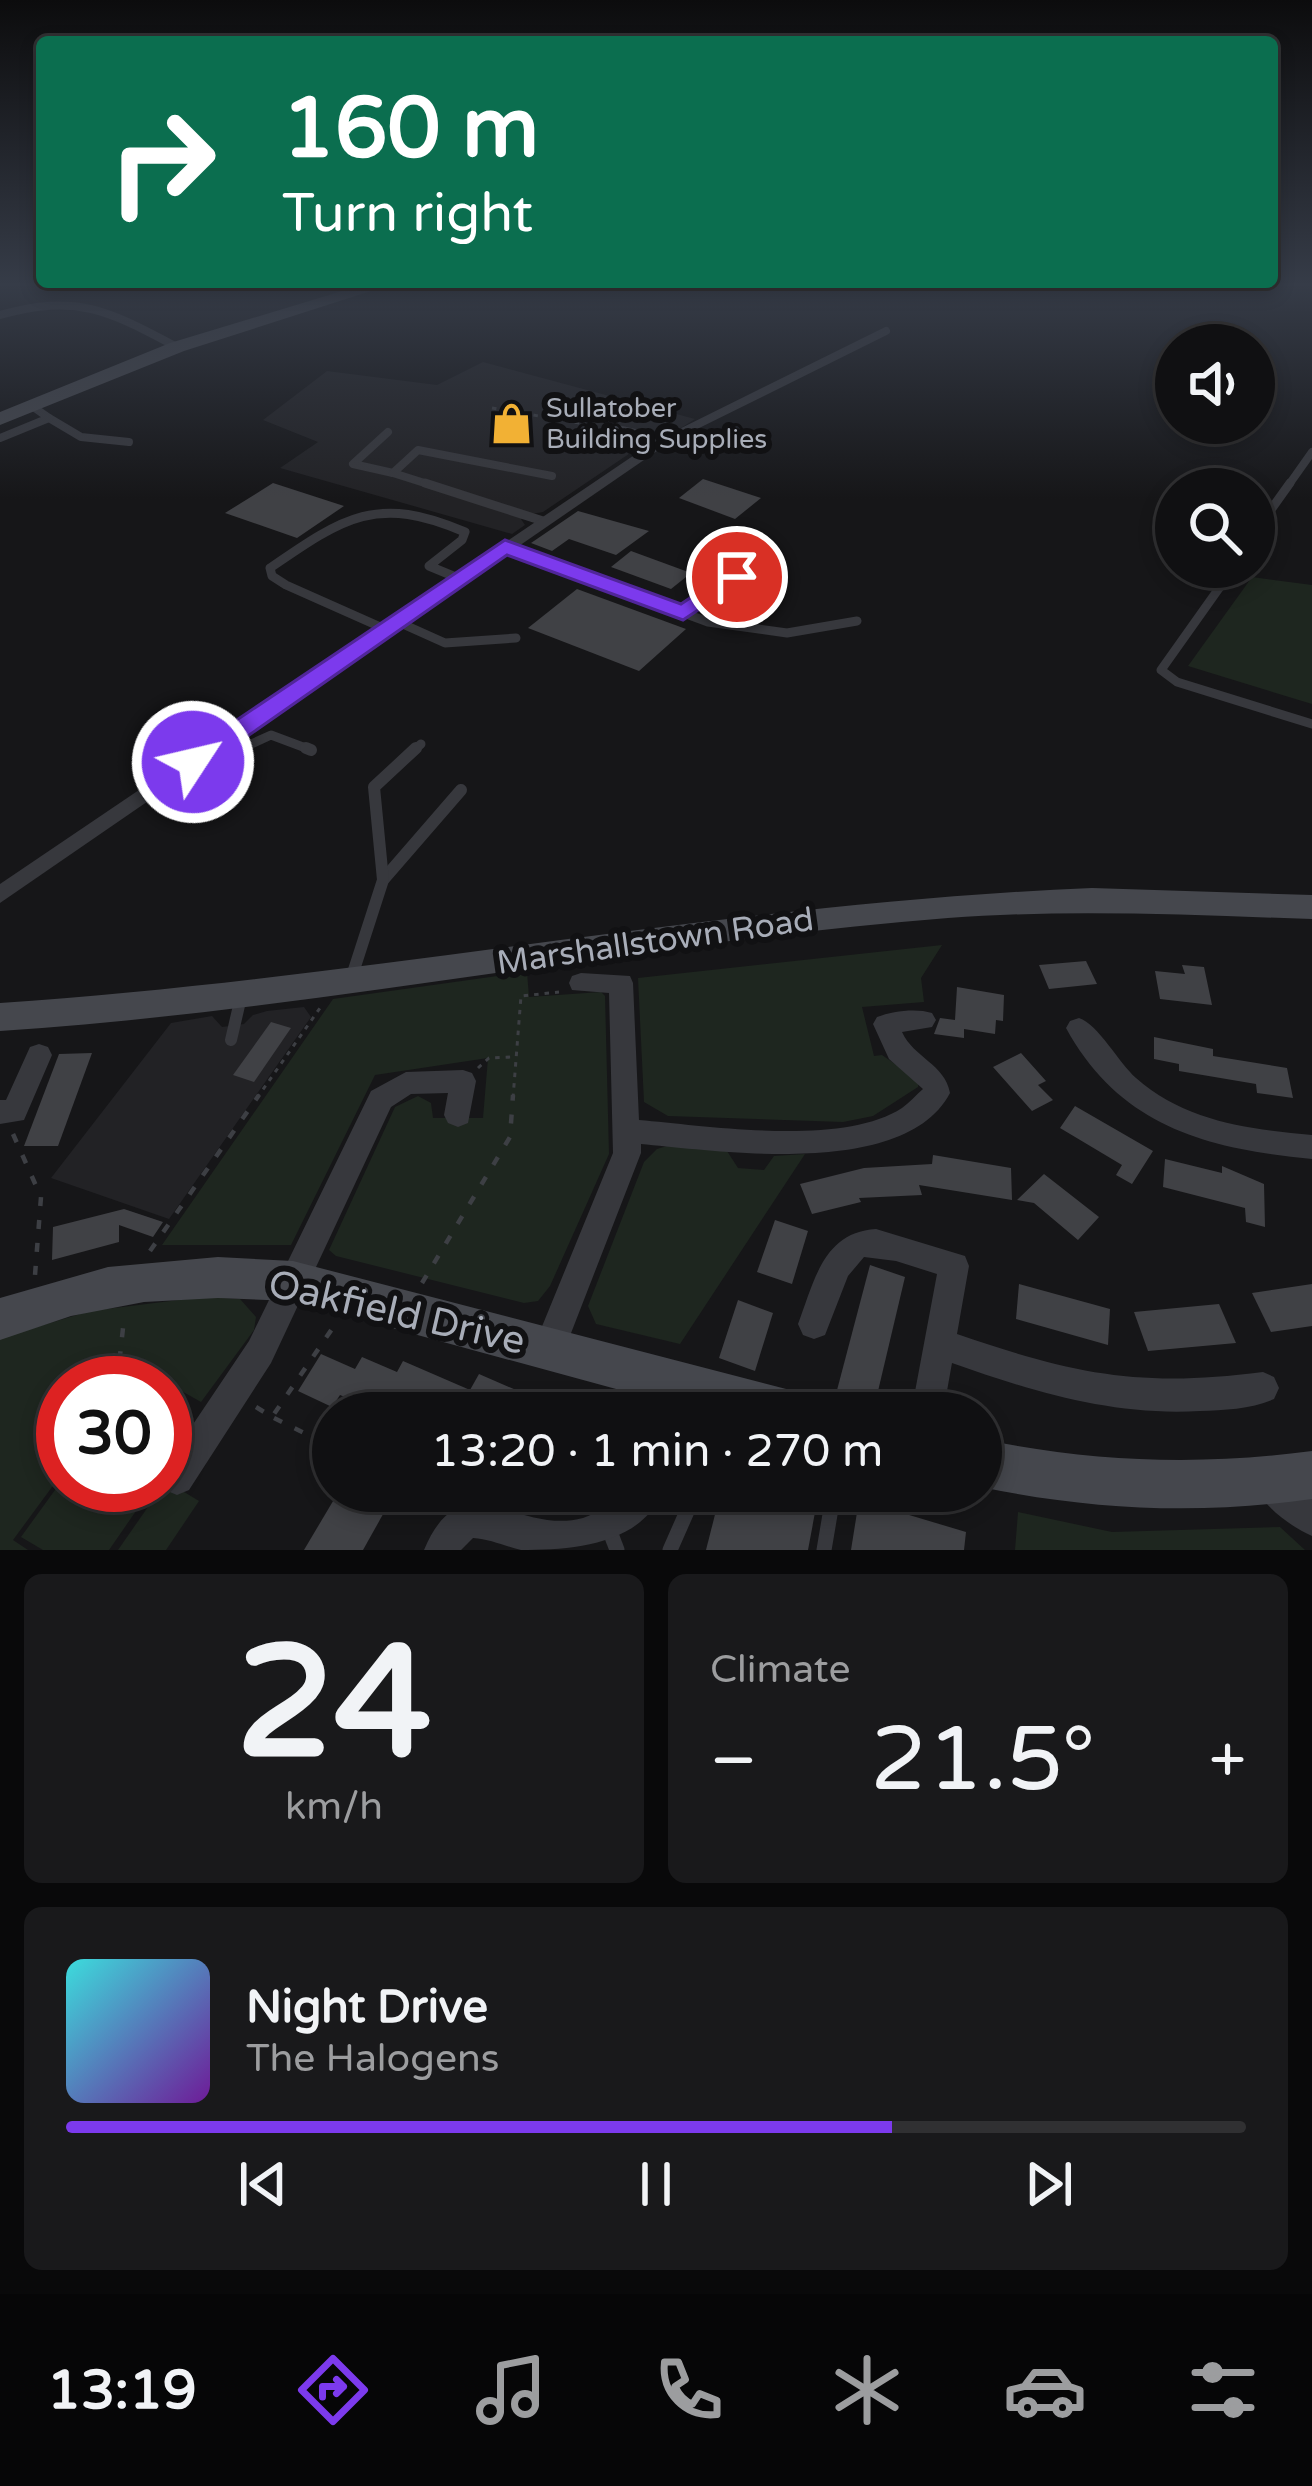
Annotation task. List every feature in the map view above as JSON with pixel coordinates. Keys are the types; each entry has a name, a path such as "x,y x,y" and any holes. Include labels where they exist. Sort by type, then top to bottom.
{"street":[{"path":"0,419 40,412 162,354"},
{"path":"0,895 666,440"},
{"name":"Marshallstown Road","path":"0,1018 241,997 773,923 951,906 1092,900 1312,907"},
{"path":"550,1346 620,1175 629,1131 621,983 581,983"},
{"path":"629,1131 814,1141 879,1132 912,1115 937,1093 934,1082 898,1052 886,1024 923,1020"},
{"path":"1078,1028 1119,1082 1179,1123 1222,1137 1312,1147"},
{"path":"2,1112 14,1112 39,1055"},
{"path":"192,1456 260,1352 381,1100 406,1083 463,1081 458,1115"},
{"path":"814,1324 833,1267 845,1250 868,1243 954,1266 930,1392"},
{"name":"Oakfield Drive","path":"17,1313 127,1284 215,1275 293,1281 550,1346 664,1392"},
{"path":"938,1343 1084,1392 1132,1399 1199,1398 1263,1388"},
{"path":"1002,1468 1051,1479 1150,1490 1289,1478 1312,1520"},
{"path":"442,1550 452,1531 469,1520 559,1540 612,1538 631,1512"}],"lane":[{"path":"605,443 617,429 666,440 839,354"},
{"path":"0,438 40,412 81,437 129,442"},
{"path":"388,432 353,464 543,521"},
{"path":"393,473 418,450 552,476"},
{"path":"1275,504 1312,452"},
{"path":"458,578 429,566 462,540 465,532 376,507 354,514 270,568 272,576 286,584 445,643 516,638"},
{"path":"505,547 708,622 787,632 857,621"},
{"path":"683,613 737,577"},
{"path":"1219,588 1161,670 1177,682 1312,724"},
{"path":"193,762 245,749 271,735 311,750"},
{"path":"383,880 374,787 421,744"},
{"path":"344,982 383,880 461,790"},
{"path":"231,1040 241,997"},
{"path":"670,1550 687,1512"},
{"path":"824,1550 830,1512"}],"path":[{"path":"492,408 617,429"},
{"path":"120,1356 127,1284 344,982"},
{"path":"407,1309 510,1137 521,996 578,989 581,983"},
{"path":"463,1081 489,1058 515,1057"},
{"path":"2,1112 41,1197 17,1313"},
{"path":"272,1417 355,1294"},
{"path":"233,1394 312,1437"}],"shaded area":[{"path":"483,362 695,419 673,433 645,430 639,436 648,441 543,512 526,515 521,519 525,525 512,534 280,468 318,442 263,420 327,371 437,385"},
{"path":"1275,580 1312,585 1312,704 1188,666 1244,588 1275,588"},
{"path":"942,945 921,978 924,1002 862,1007 874,1056 882,1055 918,1080 918,1087 873,1116 843,1122 668,1116 644,1102 638,978"},
{"path":"527,972 529,997 601,992 605,996 609,1154 550,1286 538,1301 524,1303 336,1256 329,1250 395,1107 418,1096 431,1103 433,1118 483,1118 488,1058 375,1075 291,1245 162,1245 333,999"},
{"path":"304,1007 311,1017 169,1219 51,1178 171,1023 212,1016 222,1027 244,1024 267,1011"},
{"path":"670,1145 727,1151 738,1168 764,1170 774,1156 805,1154 680,1344 596,1324 588,1306 644,1162 657,1149"},
{"path":"203,1297 240,1299 256,1317 254,1330 201,1402 192,1397 192,1356 36,1356 36,1509 13,1540 28,1550 0,1550 0,1338 90,1311"},
{"path":"39,1512 135,1512 109,1550 43,1550 21,1537"},
{"path":"144,1512 192,1512 166,1550 118,1550"},
{"path":"1018,1512 1112,1532 1280,1527 1305,1550 1015,1550"}],"building":[{"path":"703,479 761,498 735,519 679,498"},
{"path":"273,483 344,506 297,538 225,513"},
{"path":"578,511 649,531 616,555 569,539 552,551 531,543"},
{"path":"631,551 691,573 671,589 611,567"},
{"path":"577,589 686,629 639,671 528,628"},
{"path":"1086,961 1097,984 1049,989 1039,965"},
{"path":"1182,965 1204,967 1212,1005 1160,999 1155,971 1185,974"},
{"path":"957,987 1004,995 1003,1021 996,1020 995,1034 964,1029 964,1038 934,1034 940,1018 955,1020"},
{"path":"271,1022 291,1028 254,1082 233,1075"},
{"path":"1154,1037 1213,1049 1213,1056 1287,1068 1293,1098 1257,1093 1256,1084 1179,1071 1179,1064 1154,1059"},
{"path":"92,1053 58,1146 24,1146 59,1054"},
{"path":"1021,1053 1046,1081 1038,1085 1053,1100 1032,1111 993,1067"},
{"path":"1075,1106 1153,1151 1132,1184 1116,1175 1122,1165 1060,1128"},
{"path":"933,1155 1011,1168 1012,1200 919,1185 922,1195 859,1198 861,1202 812,1214 800,1184 864,1168 932,1164"},
{"path":"1165,1159 1222,1173 1222,1166 1264,1184 1265,1227 1246,1222 1245,1208 1163,1187"},
{"path":"1044,1174 1099,1217 1078,1240 1034,1203 1017,1200"},
{"path":"124,1209 163,1222 153,1237 119,1225 119,1242 52,1260 53,1227"},
{"path":"775,1220 808,1231 792,1284 757,1272"},
{"path":"870,1265 905,1277 878,1392 837,1392"},
{"path":"1019,1284 1110,1309 1108,1345 1016,1319"},
{"path":"1312,1284 1312,1326 1271,1332 1252,1293"},
{"path":"738,1300 773,1313 755,1371 719,1358"},
{"path":"1219,1304 1236,1343 1148,1351 1134,1312"},
{"path":"321,1354 355,1369 362,1357 397,1372 403,1361 470,1390 479,1374 521,1392 312,1392 312,1398 298,1391"},
{"path":"327,1512 384,1512 363,1550 304,1550"},
{"path":"716,1512 815,1512 808,1550 706,1550"},
{"path":"857,1512 899,1512 966,1532 964,1550 851,1550"}],"place":[{"name":"Sullatober Building Supplies","path":"512,424"}],"route":[{"path":"193,762 505,547 683,613 737,577"}]}
